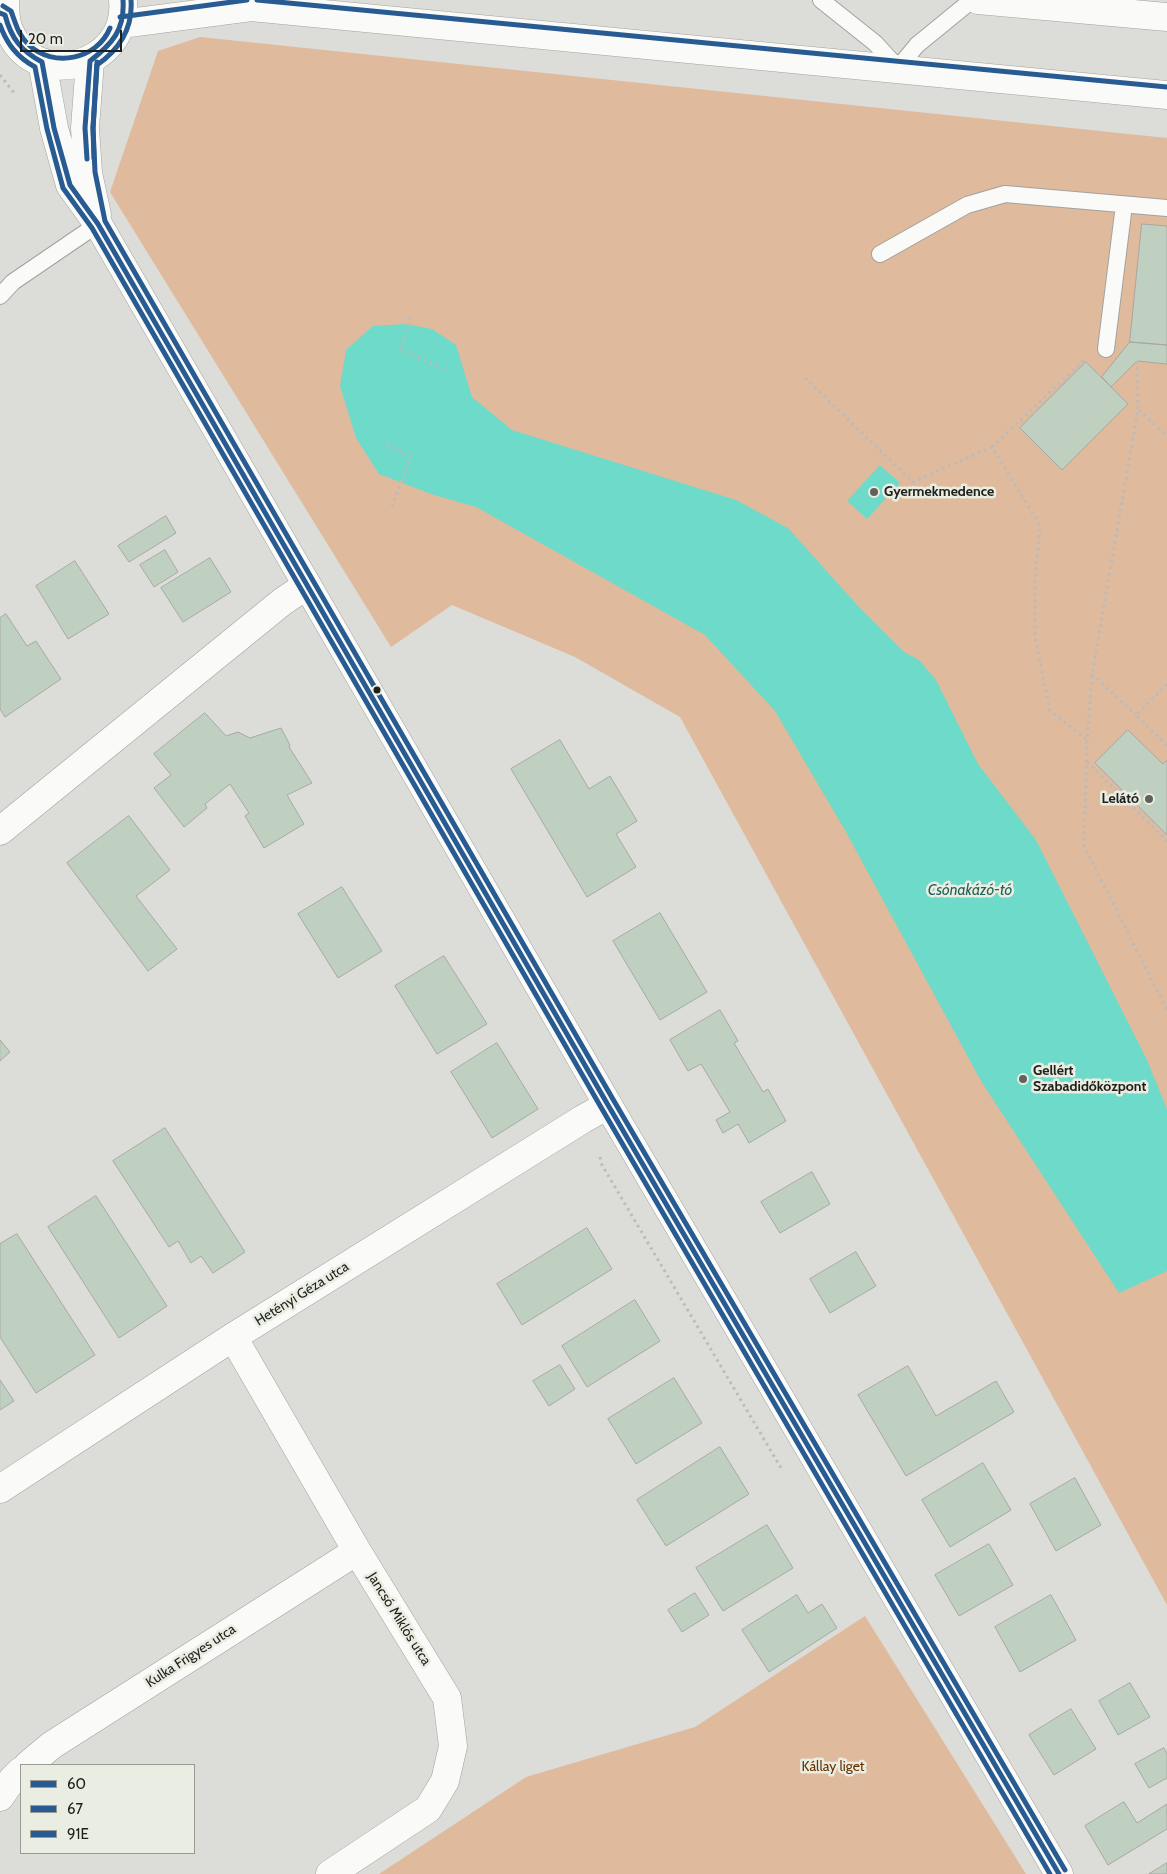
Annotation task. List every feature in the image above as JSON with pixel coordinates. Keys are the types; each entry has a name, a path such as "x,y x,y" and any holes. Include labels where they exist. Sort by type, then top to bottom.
{"street":[{"path":"978,0 1167,17"},
{"path":"3,10 9,30 17,44 28,55 42,62 58,66 74,66 90,61 109,46 122,12 242,3 1167,95"},
{"path":"90,61 85,128 88,174 98,224"},
{"path":"42,62 54,128 70,185 98,224 608,1105 1059,1874"},
{"path":"0,831 282,602 307,585"},
{"name":"Hetényi Géza utca","path":"0,1489 232,1338 574,1124 608,1105"},
{"name":"Jancsó Miklós utca","path":"232,1338 356,1551 447,1698 453,1746 445,1781 428,1809 330,1874"},
{"name":"Kulka Frigyes utca","path":"29,1764 52,1745 356,1551"},
{"path":"0,1797 20,1772"}],"lane":[{"path":"821,0 875,43 898,68 917,45 972,0"},
{"path":"880,254 967,205 1005,194 1167,208"},
{"path":"1106,350 1124,204"},
{"path":"0,296 13,282 98,224"}],"path":[{"path":"410,317 401,348 443,369"},
{"path":"805,378 914,482 992,447 1083,360 1106,350"},
{"path":"1137,361 1138,410 1092,674 1087,740 1084,846 1167,1010"},
{"path":"1138,410 1167,436"},
{"path":"387,444 411,456 392,506"},
{"path":"992,447 1040,525 1035,579 1035,636 1050,712 1087,740"},
{"path":"1092,674 1167,746"},
{"path":"1136,715 1167,684"},
{"path":"1086,762 1167,841"}],"green space":[{"name":"Gellért Szabadidőközpont","path":"200,37 1167,138 1167,1605 680,717 575,657 452,605 391,647 110,192 158,51"},
{"name":"Kállay liget","path":"865,1616 1026,1874 379,1874 526,1777 695,1727"}],"water":[{"name":"Csónakázó-tó","path":"406,324 432,329 456,345 472,397 512,430 736,500 788,528 858,606 904,652 919,660 936,680 978,764 1036,840 1147,1060 1167,1109 1167,1271 1119,1293 981,1081 846,832 775,711 705,635 476,507 434,495 379,474 356,438 340,386 346,350 373,326"},
{"name":"Gyermekmedence","path":"880,465 900,483 867,519 847,501"}],"building":[{"path":"1142,224 1167,226 1167,345 1130,342"},
{"path":"1130,342 1167,345 1167,364 1137,361 1111,387 1102,377"},
{"path":"1086,362 1128,404 1062,470 1020,428"},
{"path":"166,516 176,533 129,562 118,546"},
{"path":"165,550 178,572 154,587 140,565"},
{"path":"210,558 231,592 183,622 161,588"},
{"path":"75,561 109,614 68,639 36,586"},
{"path":"6,614 27,646 36,641 61,679 5,717 0,709 0,618"},
{"path":"205,713 226,736 238,732 250,738 281,728 290,745 289,747 312,783 287,795 304,824 264,848 245,816 249,813 230,784 205,804 207,808 184,827 154,788 171,775 154,754"},
{"name":"Lelátó","path":"1128,730 1163,764 1167,760 1167,835 1095,763"},
{"path":"560,740 589,789 610,776 637,821 616,834 636,867 587,897 511,769"},
{"path":"129,816 170,870 136,896 177,949 148,971 67,863"},
{"path":"342,887 382,951 338,978 298,914"},
{"path":"660,913 707,992 660,1020 613,941"},
{"path":"444,956 487,1024 437,1054 395,986"},
{"path":"720,1010 738,1041 734,1043 763,1092 768,1089 786,1121 749,1143 738,1124 723,1133 716,1120 730,1112 701,1064 688,1071 670,1040"},
{"path":"0,1040 10,1052 0,1061"},
{"path":"497,1043 538,1109 492,1138 451,1072"},
{"path":"165,1128 245,1252 213,1273 201,1256 191,1263 178,1241 169,1247 113,1161"},
{"path":"812,1172 830,1204 780,1233 761,1202"},
{"path":"96,1196 167,1306 119,1338 48,1227"},
{"path":"587,1228 612,1269 522,1325 497,1284"},
{"path":"17,1234 95,1355 36,1393 0,1337 0,1244"},
{"path":"856,1252 876,1286 830,1313 810,1279"},
{"path":"635,1300 660,1341 587,1387 562,1346"},
{"path":"560,1365 575,1389 549,1406 533,1381"},
{"path":"908,1366 936,1416 996,1381 1014,1412 906,1476 858,1395"},
{"path":"674,1378 702,1423 636,1464 608,1419"},
{"path":"0,1380 14,1401 0,1410"},
{"path":"720,1447 749,1494 666,1546 637,1500"},
{"path":"983,1463 1011,1510 950,1547 922,1500"},
{"path":"1075,1478 1101,1525 1056,1551 1030,1504"},
{"path":"767,1525 793,1568 723,1611 696,1568"},
{"path":"989,1544 1013,1585 959,1616 935,1575"},
{"path":"695,1593 709,1615 682,1632 668,1610"},
{"path":"797,1595 808,1613 822,1604 837,1628 769,1672 742,1630"},
{"path":"1051,1595 1076,1640 1020,1672 995,1627"},
{"path":"1130,1683 1150,1717 1118,1735 1099,1701"},
{"path":"1071,1709 1096,1749 1054,1775 1029,1735"},
{"path":"1164,1748 1167,1754 1167,1778 1149,1788 1135,1764"},
{"path":"1124,1802 1137,1823 1167,1804 1167,1829 1108,1865 1085,1826"},
{"path":"1167,1863 1167,1874 1149,1874"}],"transit line":[{"name":"60","path":"87,159 85,128 90,61 105,49 119,28 122,20 123,0"},
{"name":"67","path":"94,159 93,128 97,65 112,52 123,37 130,20 131,0"},
{"name":"91E","path":"120,17 247,0"},
{"name":"91E","path":"257,0 1167,87"},
{"name":"91E","path":"3,6 11,11 25,41 39,52 50,57 74,57 85,54 104,39 110,28"},
{"name":"60","path":"0,13 5,15 10,30 18,43 28,53 42,62 54,128 70,185 98,224 608,1105 1059,1874"},
{"name":"67","path":"0,25 13,49 35,67 47,129 63,188 92,228 602,1109 1050,1874"},
{"name":"91E","path":"97,62 93,128 95,172 105,221 614,1101 1065,1870"}],"place":[{"name":"Gyermekmedence","path":"874,492"},
{"name":"Lelátó","path":"1149,799"},
{"name":"Gellért Szabadidőközpont","path":"1023,1079"}]}
